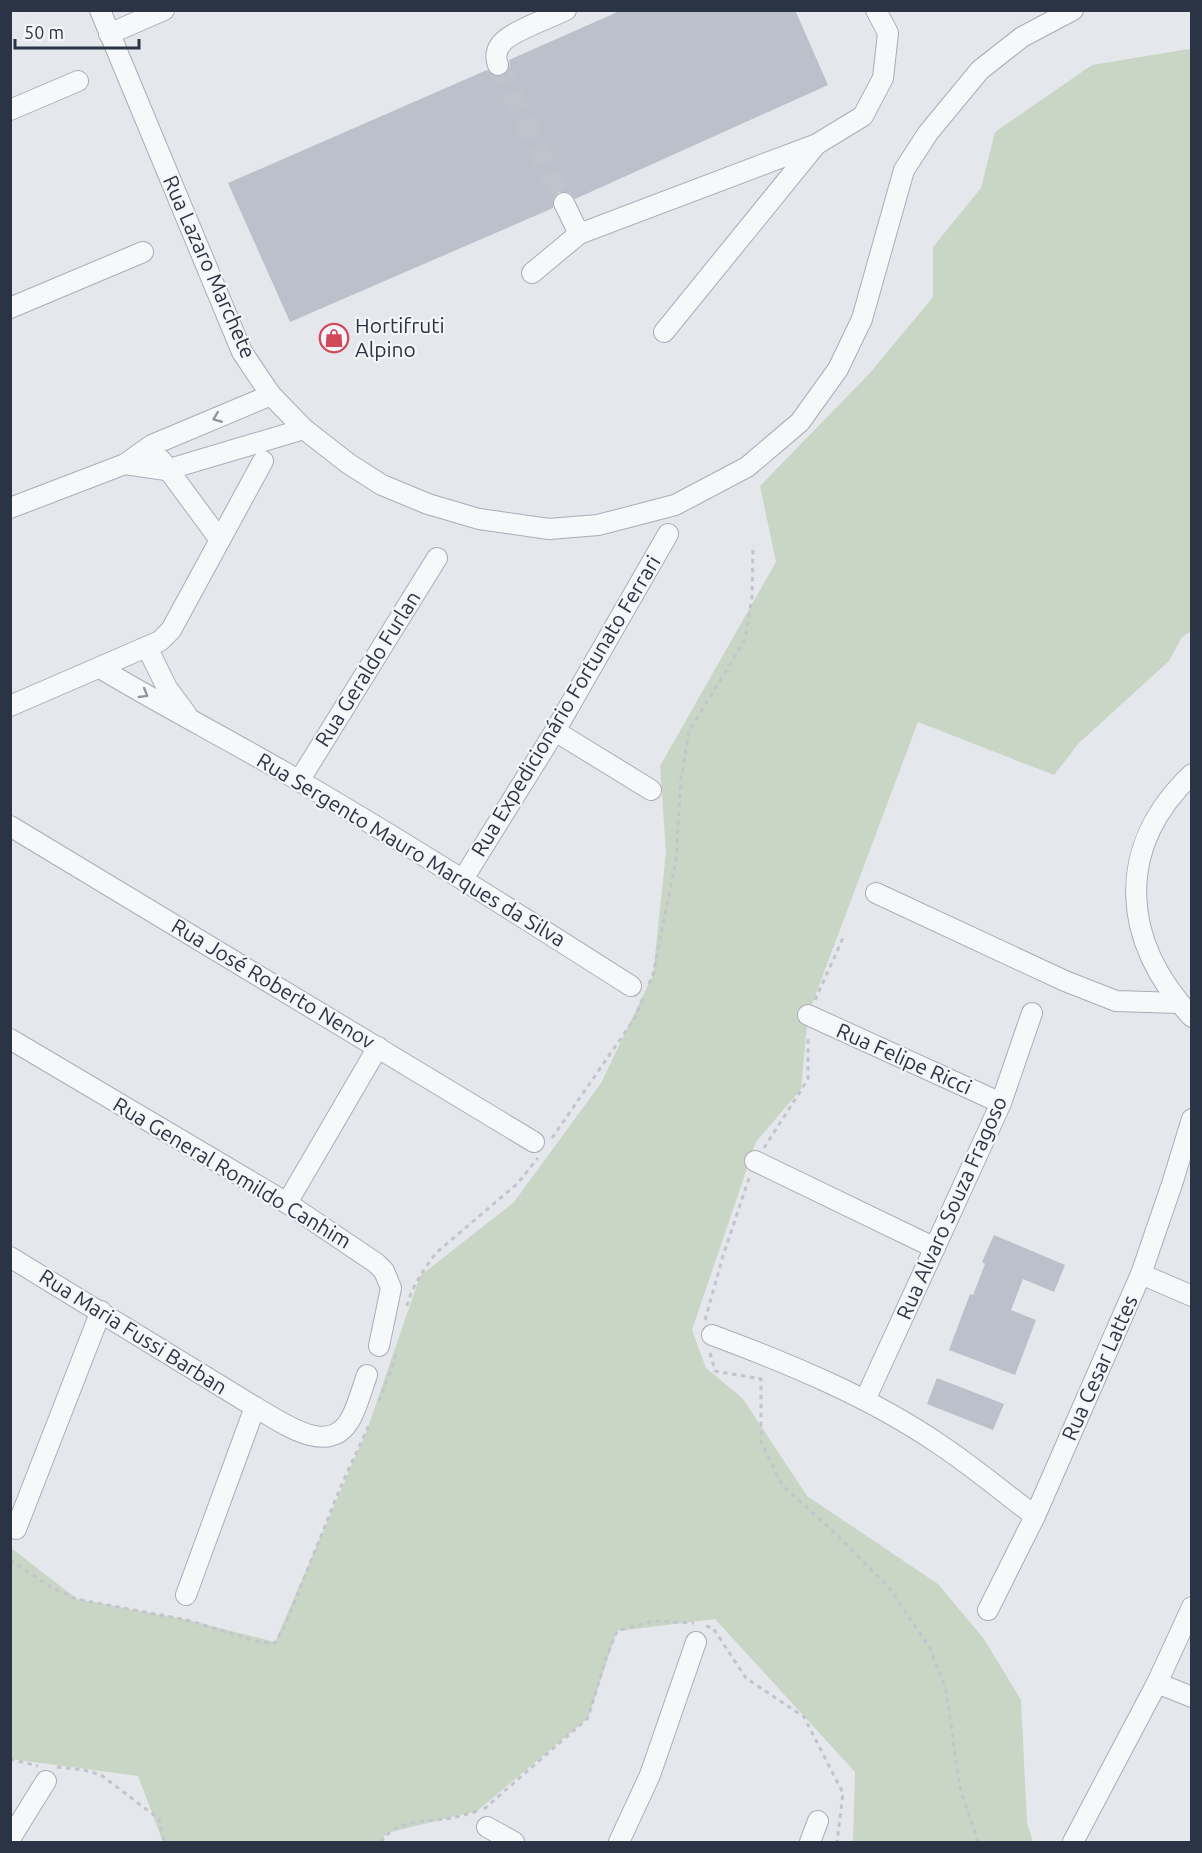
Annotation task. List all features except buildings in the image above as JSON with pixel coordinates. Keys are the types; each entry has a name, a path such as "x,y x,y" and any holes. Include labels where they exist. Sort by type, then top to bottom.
{"street":[{"name":"Rua Lazaro Marchete","path":"100,10 242,352 272,395 304,429 349,464 382,484 428,504 479,519 549,529 598,525 675,505 747,467 800,422 838,369 862,320 904,171 928,133 980,70 1022,37 1073,10"},
{"path":"109,34 164,10"},
{"path":"498,65 497,51 506,39 566,10"},
{"path":"532,273 579,234 817,144 863,116 883,78 888,33 876,10"},
{"path":"10,111 78,81"},
{"path":"664,332 817,144"},
{"path":"564,203 579,234"},
{"path":"10,308 143,252"},
{"path":"10,508 125,464 152,445 272,395"},
{"path":"125,464 166,470 304,429"},
{"path":"152,445 166,470 220,540"},
{"path":"10,706 160,641 171,630 263,461"},
{"name":"Rua Expedicionário Fortunato Ferrari","path":"463,879 555,731 668,534"},
{"name":"Rua Geraldo Furlan","path":"299,781 437,558"},
{"name":"Rua Sergento Mauro Marques da Silva","path":"147,647 167,688 189,717"},
{"name":"Rua Sergento Mauro Marques da Silva","path":"100,668 299,781 641,989"},
{"path":"555,731 651,790"},
{"path":"1185,1010 1153,963 1140,932 1136,907 1136,886 1143,847 1157,813 1191,774"},
{"name":"Rua José Roberto Nenov","path":"10,826 542,1146"},
{"path":"876,893 1065,981 1116,1001 1185,1010"},
{"name":"Rua Alvaro Souza Fragoso","path":"865,1400 1001,1102 1032,1013"},
{"name":"Rua Felipe Ricci","path":"808,1015 1001,1102"},
{"name":"Rua General Romildo Canhim","path":"10,1039 287,1203 353,1246 384,1271 391,1288 388,1346"},
{"path":"287,1203 378,1047"},
{"name":"Rua Cesar Lattes","path":"988,1610 1035,1516 1141,1274 1172,1184 1191,1119"},
{"path":"755,1161 935,1248"},
{"name":"Rua Maria Fussi Barban","path":"10,1257 255,1407"},
{"path":"1141,1274 1191,1296"},
{"path":"16,1529 101,1311"},
{"path":"712,1335 752,1349 865,1400 939,1444 1035,1516"},
{"path":"186,1595 255,1407 294,1429 313,1437 326,1438 340,1431 351,1420 367,1375"},
{"path":"1073,1842 1157,1683 1191,1607"},
{"path":"619,1842 650,1775 696,1642"},
{"path":"1157,1683 1191,1697"},
{"path":"10,1839 48,1772"},
{"path":"810,1842 818,1821"},
{"path":"487,1827 514,1842"}],"path":[{"path":"405,1315 410,1294 425,1267 436,1253 510,1190 635,1018 641,989 653,975 676,860 681,778 689,732 745,640 752,597 753,545"},
{"path":"376,1410 392,1368 388,1346"},
{"path":"10,1560 51,1587 76,1599 187,1620 259,1642 275,1642 284,1628 341,1486 371,1420"},
{"path":"381,1842 387,1833 417,1820 447,1819 486,1809 588,1718 617,1631 653,1621 699,1624 713,1628 746,1678 804,1717 843,1793 837,1842"},
{"path":"10,1759 48,1772 84,1770 101,1775 159,1819 164,1842"}],"green space":[{"path":"1191,50 1191,631 1182,637 1169,661 1079,743 1054,775 918,722 808,1015 801,1089 756,1142 692,1330 706,1368 743,1399 807,1496 938,1584 984,1639 1021,1700 1027,1823 1033,1842 853,1842 855,1772 715,1619 617,1631 588,1718 477,1811 387,1833 380,1842 163,1842 138,1776 11,1759 10,1547 77,1599 187,1620 275,1642 367,1430 420,1276 514,1202 601,1083 653,975 666,852 660,766 776,562 760,486 869,374 933,297 933,247 981,188 995,132 1092,65"}],"tunnel":[{"path":"498,65 564,203"}],"place":[{"name":"Hortifruti Alpino","path":"334,338"}]}
